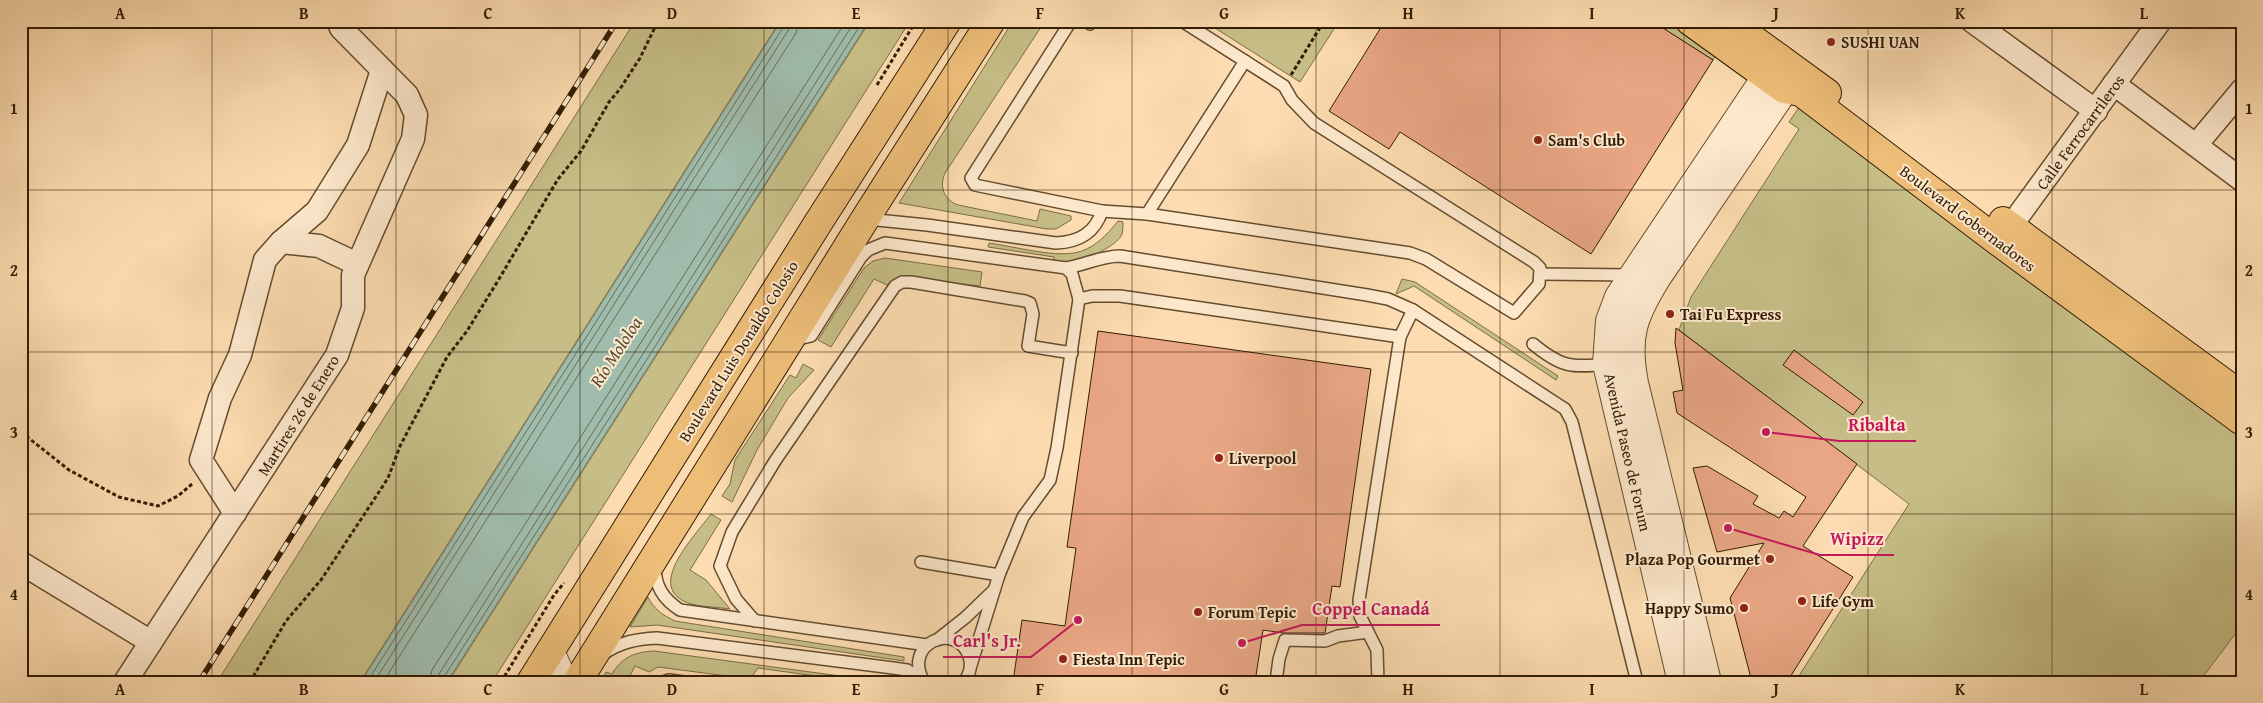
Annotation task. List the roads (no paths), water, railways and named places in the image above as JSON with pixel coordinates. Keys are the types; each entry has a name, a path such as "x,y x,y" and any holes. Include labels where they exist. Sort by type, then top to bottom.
{"main road":[{"name":"Boulevard Luis Donaldo Colosio","path":"531,682 818,223 947,21"},
{"path":"865,219 855,207 854,200 857,185 961,21"},
{"path":"573,681 662,547 865,219 991,21"},
{"name":"Boulevard Gobernadores","path":"1690,21 1781,74"},
{"name":"Boulevard Gobernadores","path":"1728,21 1801,92 2242,396"},
{"path":"736,426 734,415 736,402 841,233 841,225 834,217 824,218 818,223"},
{"name":"Boulevard Gobernadores","path":"2005,234 2242,421"}],"street":[{"name":"Martires 26 de Enero","path":"125,682 338,355 353,308 353,275 413,138 416,115 407,95 341,28 338,21"},
{"path":"1972,21 2096,111"},
{"name":"Calle Ferrocarrileros","path":"2005,234 2160,21"},
{"path":"235,513 201,460 220,398 240,356 265,260 281,242 317,211 358,145 382,70"},
{"name":"Avenida Paseo de Forum","path":"1682,682 1619,363 1639,307 1645,276 1781,74"},
{"path":"2114,84 2242,180"},
{"path":"2196,145 2242,90"},
{"path":"281,242 319,246 357,264"},
{"name":"Avenida Paseo de Forum","path":"1619,363 1707,682"},
{"path":"21,564 151,642"},
{"path":"550,652 573,681"}],"lane":[{"path":"1071,21 971,178 975,185 1102,211 1147,214 1410,253 1426,258 1514,313 1539,284 1540,268 1534,262 1314,123 1292,100 1284,86 1182,21"},
{"path":"1086,21 1090,24 1091,21"},
{"path":"1147,214 1245,61"},
{"path":"865,219 1069,242 1081,238 1092,230 1102,211"},
{"path":"790,340 811,336 861,257 868,250 885,243 1069,271 1107,256 1120,256 1388,298 1413,310 1565,409 1572,422 1637,682"},
{"path":"1069,271 1092,296"},
{"path":"968,676 996,589 998,575 1022,517 1050,480 1055,461 1079,299 1069,271"},
{"path":"1541,274 1645,276"},
{"path":"755,621 736,599 720,566 732,532 775,461 895,286 902,282 911,282 1025,300 1030,303 1033,314 1028,346 1072,353"},
{"path":"1079,299 1092,296 1120,296 1400,337"},
{"path":"1378,682 1377,650 1360,616 1359,600 1400,337 1413,310"},
{"path":"1533,344 1547,356 1564,364 1584,366 1619,363"},
{"path":"662,547 655,563 655,578 660,591 669,603 680,610 931,643 947,639 962,645 968,654 968,676"},
{"path":"921,562 998,575"},
{"path":"924,681 918,665 920,654 931,643 966,617 996,589"},
{"path":"1276,682 1279,660 1285,640 1325,641 1338,636 1368,632"},
{"path":"573,681 592,662 612,648 634,639 657,638 907,670 924,681"},
{"path":"663,682 669,680 684,682"}],"water":[{"name":"Río Mololoa","path":"781,21 869,21 447,682 361,682"}],"railway":[{"path":"199,682 617,21"}],"place":[{"name":"SUSHI UAN","path":"1831,42"},
{"name":"Sam's Club","path":"1538,140"},
{"name":"Tai Fu Express","path":"1670,314"},
{"name":"Ribalta","path":"1766,432"},
{"name":"Liverpool","path":"1219,458"},
{"name":"Wipizz","path":"1728,528"},
{"name":"Plaza Pop Gourmet","path":"1770,559"},
{"name":"Life Gym","path":"1802,601"},
{"name":"Happy Sumo","path":"1744,608"},
{"name":"Forum Tepic","path":"1198,612"},
{"name":"Carl's Jr.","path":"1078,620"},
{"name":"Coppel Canadá","path":"1242,643"},
{"name":"Fiesta Inn Tepic","path":"1063,659"}]}
